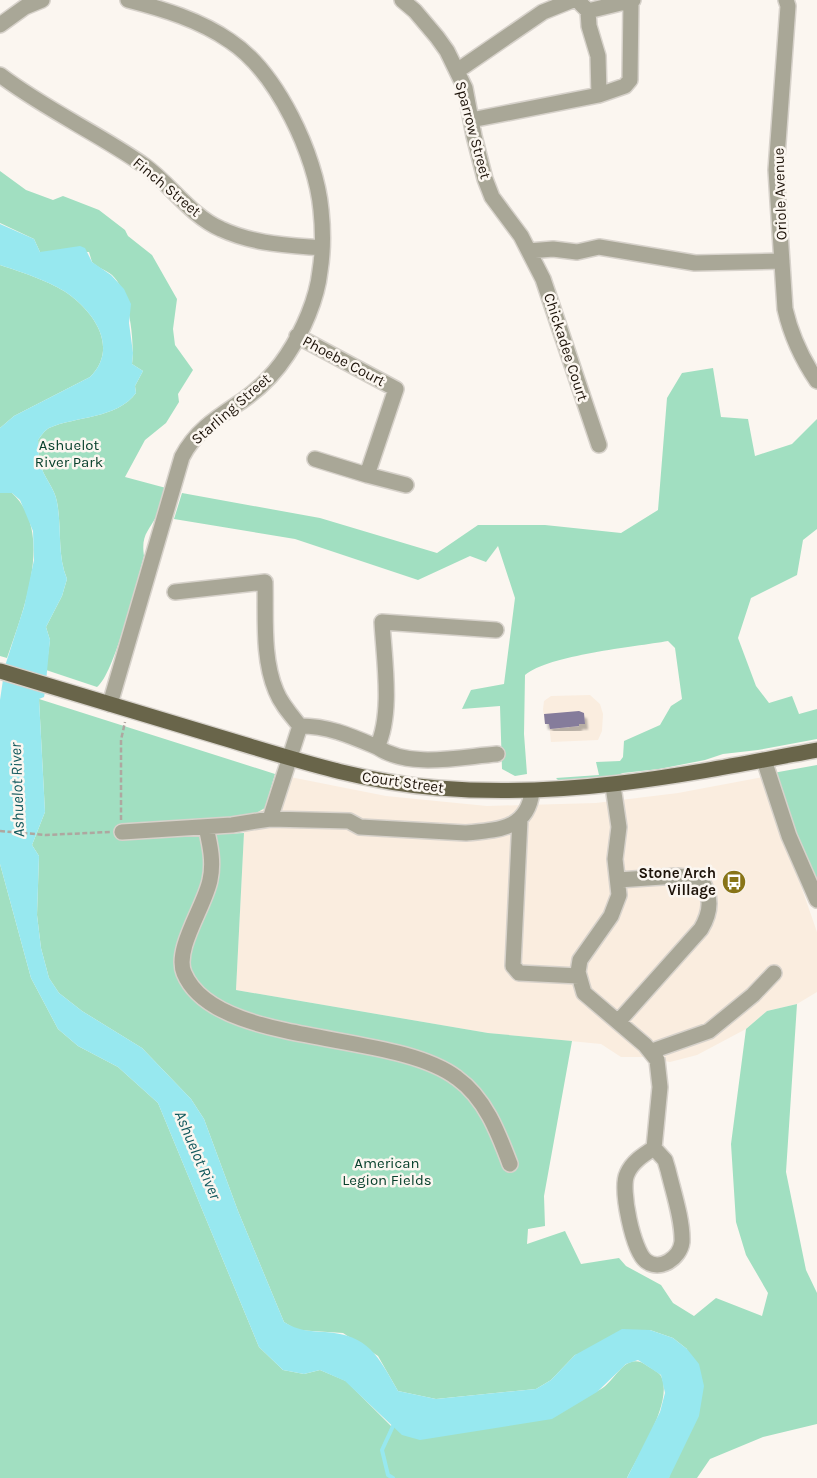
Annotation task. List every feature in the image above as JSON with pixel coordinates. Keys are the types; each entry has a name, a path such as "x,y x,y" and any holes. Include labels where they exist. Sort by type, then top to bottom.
{"main road":[{"name":"Court Street","path":"0,671 290,759 352,775 437,788 532,792 613,786 686,776 817,750"}],"street":[{"path":"0,25 25,7 42,0"},
{"name":"Starling Street","path":"110,704 176,475 188,445 213,419 244,400 277,369 308,314 317,286 322,248 322,210 310,163 293,120 265,74 231,41 160,8 128,0"},
{"name":"Sparrow Street","path":"402,0 415,11 437,37 457,71 465,88 485,179 492,197 529,251"},
{"path":"457,71 544,12 575,0 588,11 589,26 598,56 599,95"},
{"path":"471,120 599,95 625,86 630,80 632,0 613,3 588,11"},
{"name":"Oriole Avenue","path":"786,0 788,6 776,170 785,309 789,327 805,363 817,380"},
{"name":"Finch Street","path":"0,75 40,104 106,140 146,167 196,213 218,228 263,243 322,248"},
{"path":"529,251 577,252 599,246 695,262 782,261"},
{"name":"Chickadee Court","path":"529,251 543,279 599,445"},
{"name":"Phoebe Court","path":"297,336 396,389 367,475"},
{"path":"316,458 406,486"},
{"path":"175,592 266,582 267,641 271,676 276,692 300,726"},
{"path":"377,747 384,729 385,685 382,622 496,630"},
{"path":"300,726 319,727 344,732 398,757 419,759 497,754"},
{"path":"270,819 300,726"},
{"path":"764,760 788,836 817,900"},
{"path":"613,786 619,827 615,859 618,880 617,905 612,916 580,960 578,976 584,993 652,1051 657,1060 660,1087 654,1148 633,1164 627,1174 624,1193 640,1254 652,1265 659,1266 673,1258 679,1251 681,1234 665,1160 654,1148"},
{"path":"122,832 206,827 270,819 349,821 360,827 466,833 498,830 520,820 527,812 532,792"},
{"path":"520,820 513,966 519,973 578,976"},
{"path":"206,827 211,858 210,880 206,896 186,943 182,964 184,974 198,992 213,1005 252,1022 404,1054 443,1068 470,1089 481,1104 494,1123 510,1164"},
{"path":"618,880 677,876 700,879 706,887 710,908 701,929 618,1022"},
{"path":"652,1051 709,1031 753,995 774,973"}],"path":[{"path":"0,831 46,835 122,832 120,740 125,722"}],"shaded area":[{"path":"590,695 600,704 603,714 602,731 598,740 551,742 549,724 545,724 544,701 551,696"},
{"path":"275,774 386,796 487,806 596,803 678,793 763,777 817,932 817,992 797,1004 767,1011 746,1029 697,1055 670,1062 645,1057 621,1057 601,1044 488,1033 236,990 244,833 251,816 265,808"}],"green space":[{"name":"Ashuelot River Park","path":"0,171 26,190 53,200 63,196 99,210 125,230 128,236 152,255 177,299 173,329 175,345 193,370 178,394 179,402 166,423 145,440 125,477 166,488 158,512 144,538 144,556 131,605 111,665 104,679 97,687 46,670 50,640 46,627 62,596 67,579 62,560 57,502 42,468 38,440 49,428 118,408 136,393 135,386 143,371 132,364 133,343 130,317 118,282 112,275 92,262 89,252 40,252 34,239 0,223"},
{"path":"0,265 50,284 75,299 85,308 99,330 103,342 103,354 99,365 90,377 14,416 0,428"},
{"path":"713,368 721,417 748,419 755,456 792,444 817,419 817,529 803,540 797,575 751,598 738,638 756,686 769,703 792,696 799,714 817,709 817,739 758,750 723,754 705,760 659,769 623,773 612,777 559,781 556,778 599,775 596,762 620,761 623,757 624,741 660,725 671,706 682,699 675,648 668,641 572,657 537,668 525,675 524,734 527,774 515,776 502,769 500,706 462,709 471,690 504,684 515,598 498,546 486,562 470,556 418,580 295,539 174,519 182,493 320,518 437,553 478,525 545,525 621,533 658,510 667,398 682,373"},
{"path":"0,493 12,493 25,510 32,529 34,550 27,596 7,658 0,656"},
{"name":"American Legion Fields","path":"39,699 275,774 265,808 251,816 136,838 244,833 236,990 488,1033 572,1041 544,1196 545,1226 528,1229 527,1244 565,1231 581,1264 619,1258 626,1266 661,1285 673,1303 694,1316 716,1298 762,1316 768,1293 746,1255 736,1222 731,1144 746,1029 767,1011 797,1004 786,1172 806,1270 817,1293 817,1424 763,1437 710,1459 697,1478 669,1478 687,1349 673,1338 650,1330 575,1355 551,1380 536,1389 436,1399 398,1391 378,1356 343,1333 297,1330 284,1322 238,1211 204,1119 191,1099 142,1048 82,1011 59,993 49,978 41,948 37,915 39,856 32,845 45,812"},
{"path":"817,765 817,884 797,840 773,773"},
{"path":"0,864 31,978 58,1029 78,1046 118,1067 158,1103 259,1347 283,1370 304,1374 320,1370 346,1381 391,1426 594,1392 601,1389 632,1361 640,1362 661,1376 664,1387 663,1399 653,1428 627,1478 0,1478"}],"water":[{"name":"Ashuelot River","path":"0,224 34,239 40,252 80,246 85,248 92,262 111,275 124,289 131,304 129,323 133,353 132,364 143,371 135,386 136,393 118,408 96,416 49,428 38,440 42,468 57,502 62,560 67,579 62,596 46,627 50,640 45,692 44,697 39,699 45,812 32,845 39,856 37,915 41,948 49,978 59,993 82,1011 142,1048 191,1099 204,1119 238,1211 284,1322 304,1330 340,1334 362,1343 378,1358 398,1391 436,1399 536,1389 551,1380 575,1355 622,1329 650,1330 673,1338 687,1349 699,1364 704,1386 699,1416 669,1478 627,1478 660,1412 665,1393 661,1375 638,1360 626,1364 597,1392 552,1419 420,1440 402,1435 345,1381 320,1370 304,1374 283,1370 259,1347 158,1103 118,1067 78,1046 58,1029 31,978 0,864 0,700 5,666 24,607 34,560 33,531 20,500 12,493 0,493 0,428 14,416 90,377 99,365 103,354 103,342 93,319 75,299 50,284 0,265"}],"building":[{"path":"579,711 584,713 585,724 550,729 549,724 545,724 544,714"}],"waterway":[{"path":"393,1478 388,1475 382,1450 394,1424"}],"place":[{"name":"Stone Arch Village","path":"734,882"}]}
